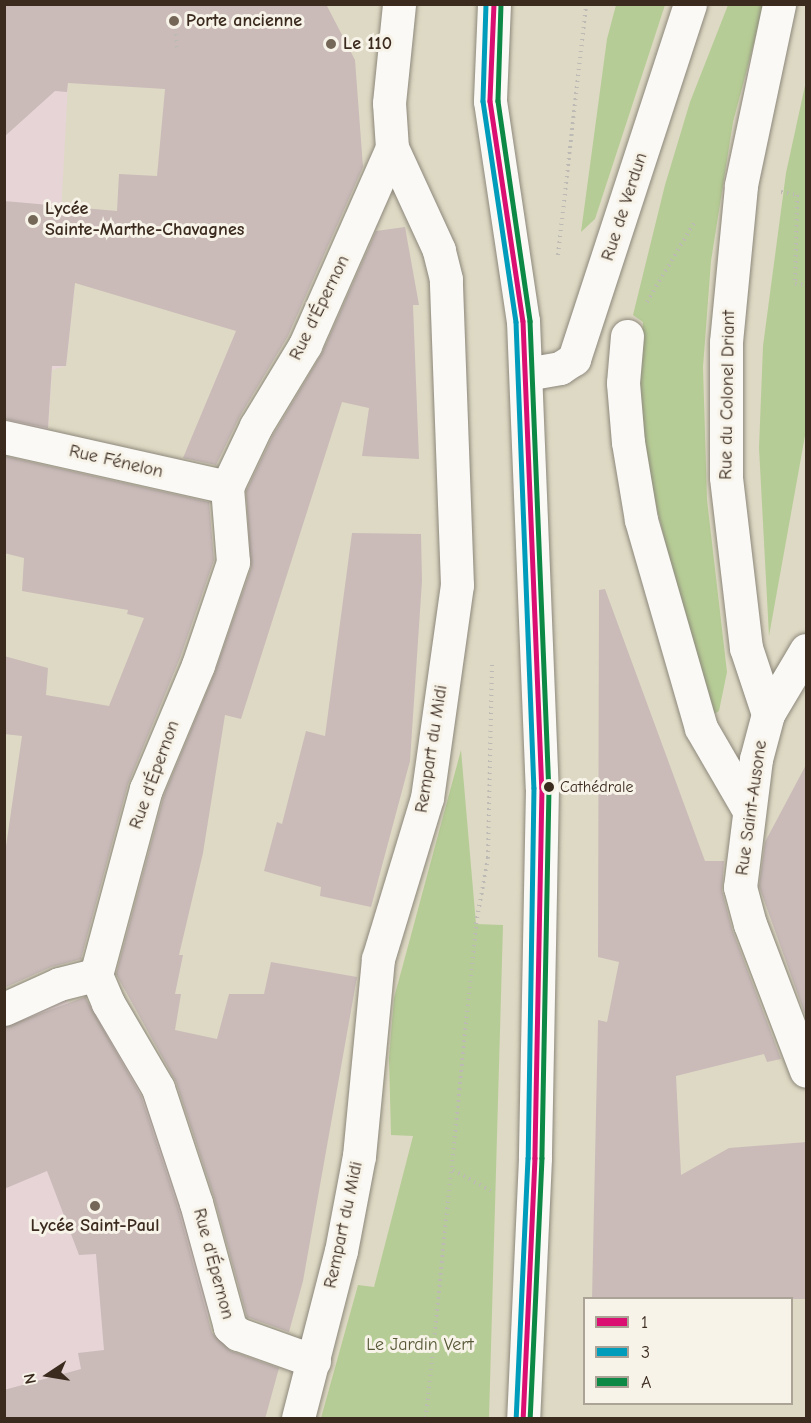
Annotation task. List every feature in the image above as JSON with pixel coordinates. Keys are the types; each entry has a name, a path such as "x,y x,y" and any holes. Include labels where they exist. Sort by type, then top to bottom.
{"street":[{"path":"392,148 390,103 399,4"},
{"name":"Rue de Verdun","path":"526,374 560,368 574,359 690,4"},
{"name":"Rue du Colonel Driant","path":"768,714 746,648 726,477 726,342 741,185 779,4"},
{"path":"488,6 490,101 522,321 539,681 542,934 523,1419"},
{"name":"Rue d'Épernon","path":"314,1361 238,1334 230,1327 196,1203 158,1088 108,1003 96,975 146,789 198,665 233,562 227,487 256,426 305,345 392,148"},
{"name":"Rempart du Midi","path":"298,1419 314,1361 359,1156 378,959 427,798 457,585 446,279 439,250 392,148"},
{"path":"627,336 623,383 628,442 641,520 701,728 748,809"},
{"name":"Rue Fénelon","path":"4,436 227,487"},
{"path":"768,714 807,650"},
{"name":"Rue Saint-Ausone","path":"768,714 748,809 740,887 750,924 807,1071"},
{"path":"4,1009 59,984 96,975"}],"path":[{"path":"175,4 177,51"},
{"path":"557,265 586,4"},
{"path":"627,336 696,220"},
{"path":"426,1419 476,924"}],"shaded area":[{"name":"Lycée Sainte-Marthe-Chavagnes","path":"5,5 68,83 60,234 80,235 66,366 52,370 48,431 5,424"},
{"name":"Lycée Saint-Paul","path":"66,997 73,1013 96,1001 163,1139 195,1234 209,1314 204,1358 5,1418 4,1024"}],"green space":[{"path":"616,5 665,5 595,219 581,232 607,39"},
{"path":"728,5 764,5 733,122 711,261 703,367 707,500 727,672 719,711 714,714 674,579 642,446 639,392 643,322 633,315 665,185 690,102"},
{"path":"806,81 806,430 769,636 759,448 763,346 786,173"},
{"name":"Le Jardin Vert","path":"461,750 476,924 503,925 489,1418 321,1418 358,1285 374,1287 413,1136 391,1135 389,1058 394,998"}],"building":[{"path":"4,4 326,4 355,60 363,167 288,336 240,416 216,465 183,458 236,331 75,283 66,366 52,366 48,428 4,419 4,201 117,211 119,174 157,176 165,89 68,83 67,92 55,91 4,137"},
{"path":"405,227 419,305 413,305 419,459 362,456 369,408 342,402 241,719 225,715 203,853 179,955 183,955 175,994 181,994 175,1030 217,1039 229,994 264,994 271,962 357,977 303,1281 289,1332 247,1317 214,1197 176,1082 116,974 164,795 215,672 251,568 246,491 273,435 322,353 376,231"},
{"path":"4,456 209,502 214,560 180,658 128,784 81,959 51,967 4,988 4,860 22,736 4,734 4,656 48,668 46,695 109,706 144,618 127,614 128,610 22,591 24,558 4,553"},
{"path":"352,533 421,534 422,581 410,761 371,907 320,896 321,887 264,871 277,822 282,824 306,731 325,736"},
{"path":"605,589 705,861 724,861 722,891 732,929 781,1059 767,1062 764,1054 676,1076 681,1175 729,1148 807,1142 807,1299 793,1299 793,1297 592,1297 598,1020 607,1022 619,962 598,957 599,590"},
{"path":"807,763 807,1020 759,886 765,842"},
{"name":"Lycée Saint-Paul","path":"85,997 141,1096 178,1208 212,1333 231,1351 279,1368 265,1419 4,1419 4,1390 81,1369 78,1353 104,1350 96,1254 79,1255 47,1171 4,1189 4,1027"}],"transit line":[{"name":"3","path":"486,4 483,101 516,322 534,788 528,1158 516,1418"},
{"name":"1","path":"494,4 490,101 523,321 542,788 535,1158 523,1418"},
{"name":"A","path":"501,4 498,101 530,321 549,788 542,1158 530,1418"}],"place":[{"name":"Porte ancienne","path":"174,21"},
{"name":"Le 110","path":"331,44"},
{"name":"Lycée Sainte-Marthe-Chavagnes","path":"33,220"},
{"name":"Cathédrale","path":"549,787"},
{"name":"Lycée Saint-Paul","path":"95,1206"}]}
